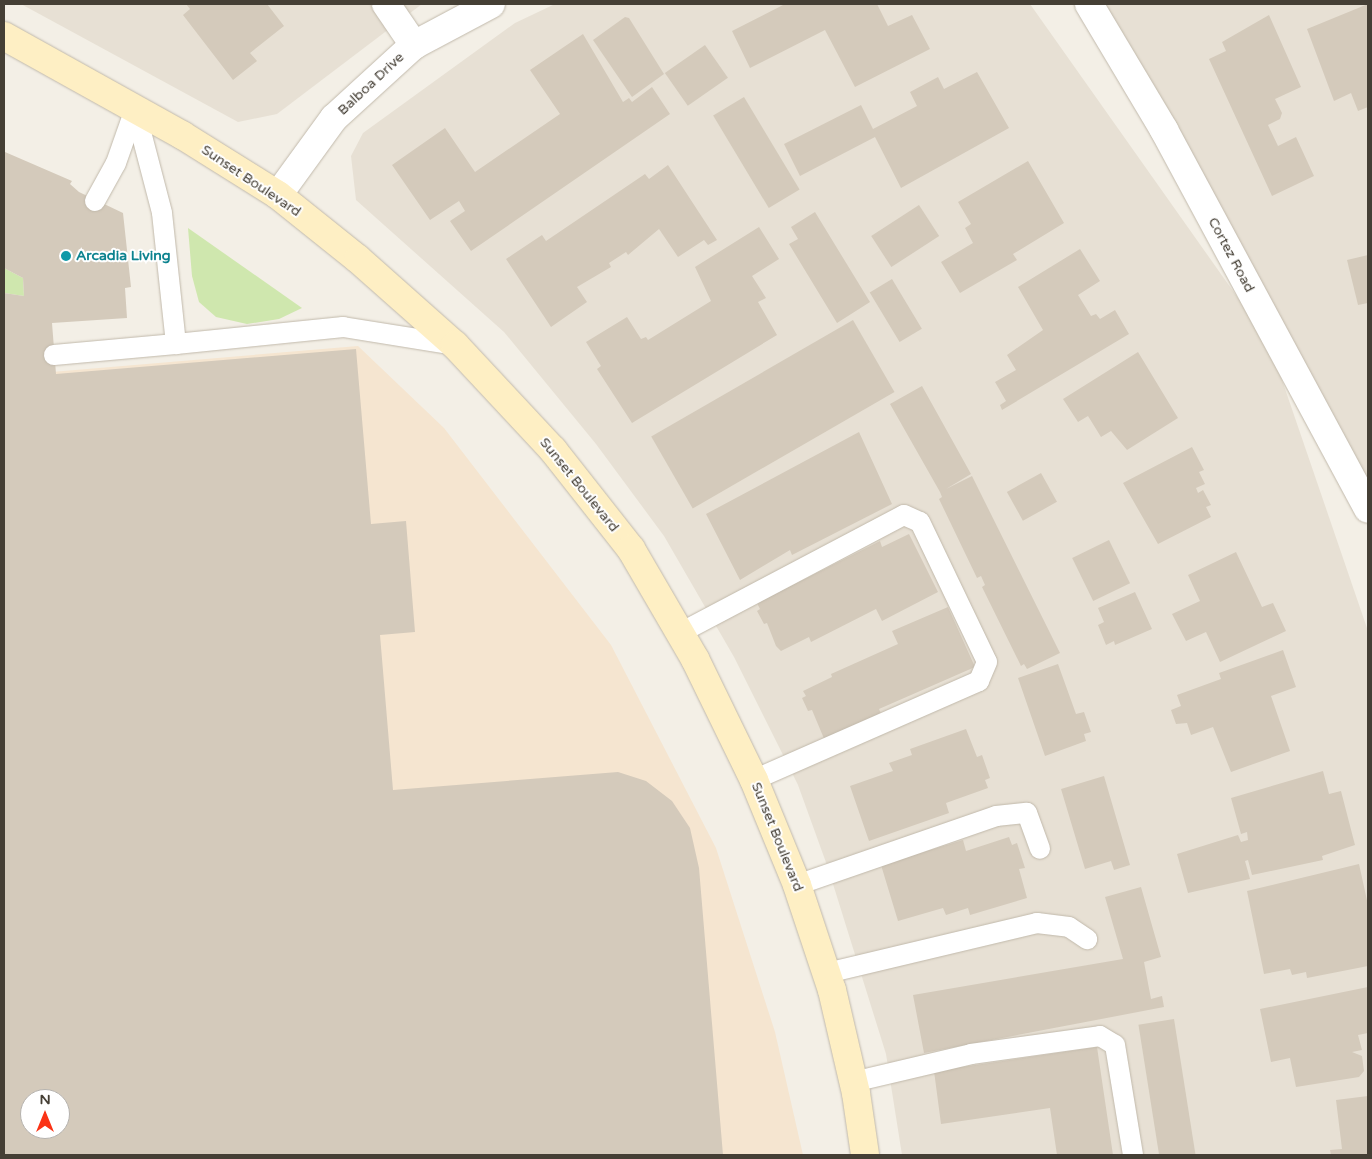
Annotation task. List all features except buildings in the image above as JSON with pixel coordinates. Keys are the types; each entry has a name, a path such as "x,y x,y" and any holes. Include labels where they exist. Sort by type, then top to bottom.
{"main road":[{"name":"Sunset Boulevard","path":"4,36 136,109 278,195 358,259 455,345 553,450 607,518 630,549 680,633 754,780 797,885 827,973 853,1082 864,1155"}],"street":[{"path":"386,4 414,45"},
{"name":"Balboa Drive","path":"278,195 334,118 414,45 491,4"},
{"name":"Cortez Road","path":"1089,4 1164,130 1368,509"}],"lane":[{"path":"95,202 116,163 136,109"},
{"path":"136,109 162,213 176,344"},
{"path":"54,355 343,327 455,345"},
{"path":"680,633 904,515 920,522 986,662 979,681 754,780"},
{"path":"797,885 996,816 1027,812 1040,849"},
{"path":"827,973 1037,923 1069,927 1087,939"},
{"path":"853,1082 971,1054 1100,1036 1115,1045 1133,1155"}],"shaded area":[{"path":"21,4 422,4 277,114 238,122"},
{"path":"555,4 1030,4 1269,342 1368,631 1368,1155 902,1155 886,1054 828,868 798,785 734,657 664,536 596,444 504,332 356,200 351,156 363,133 515,23"},
{"path":"1095,4 1368,4 1368,480"},
{"path":"358,346 444,428 611,645 716,848 775,1032 803,1155 4,1155 4,376"}],"green space":[{"path":"188,228 302,308 279,319 247,324 216,317 199,302 192,276"},
{"path":"4,268 23,278 24,296 4,293"}],"place":[{"name":"Arcadia Living","path":"66,256"}]}
